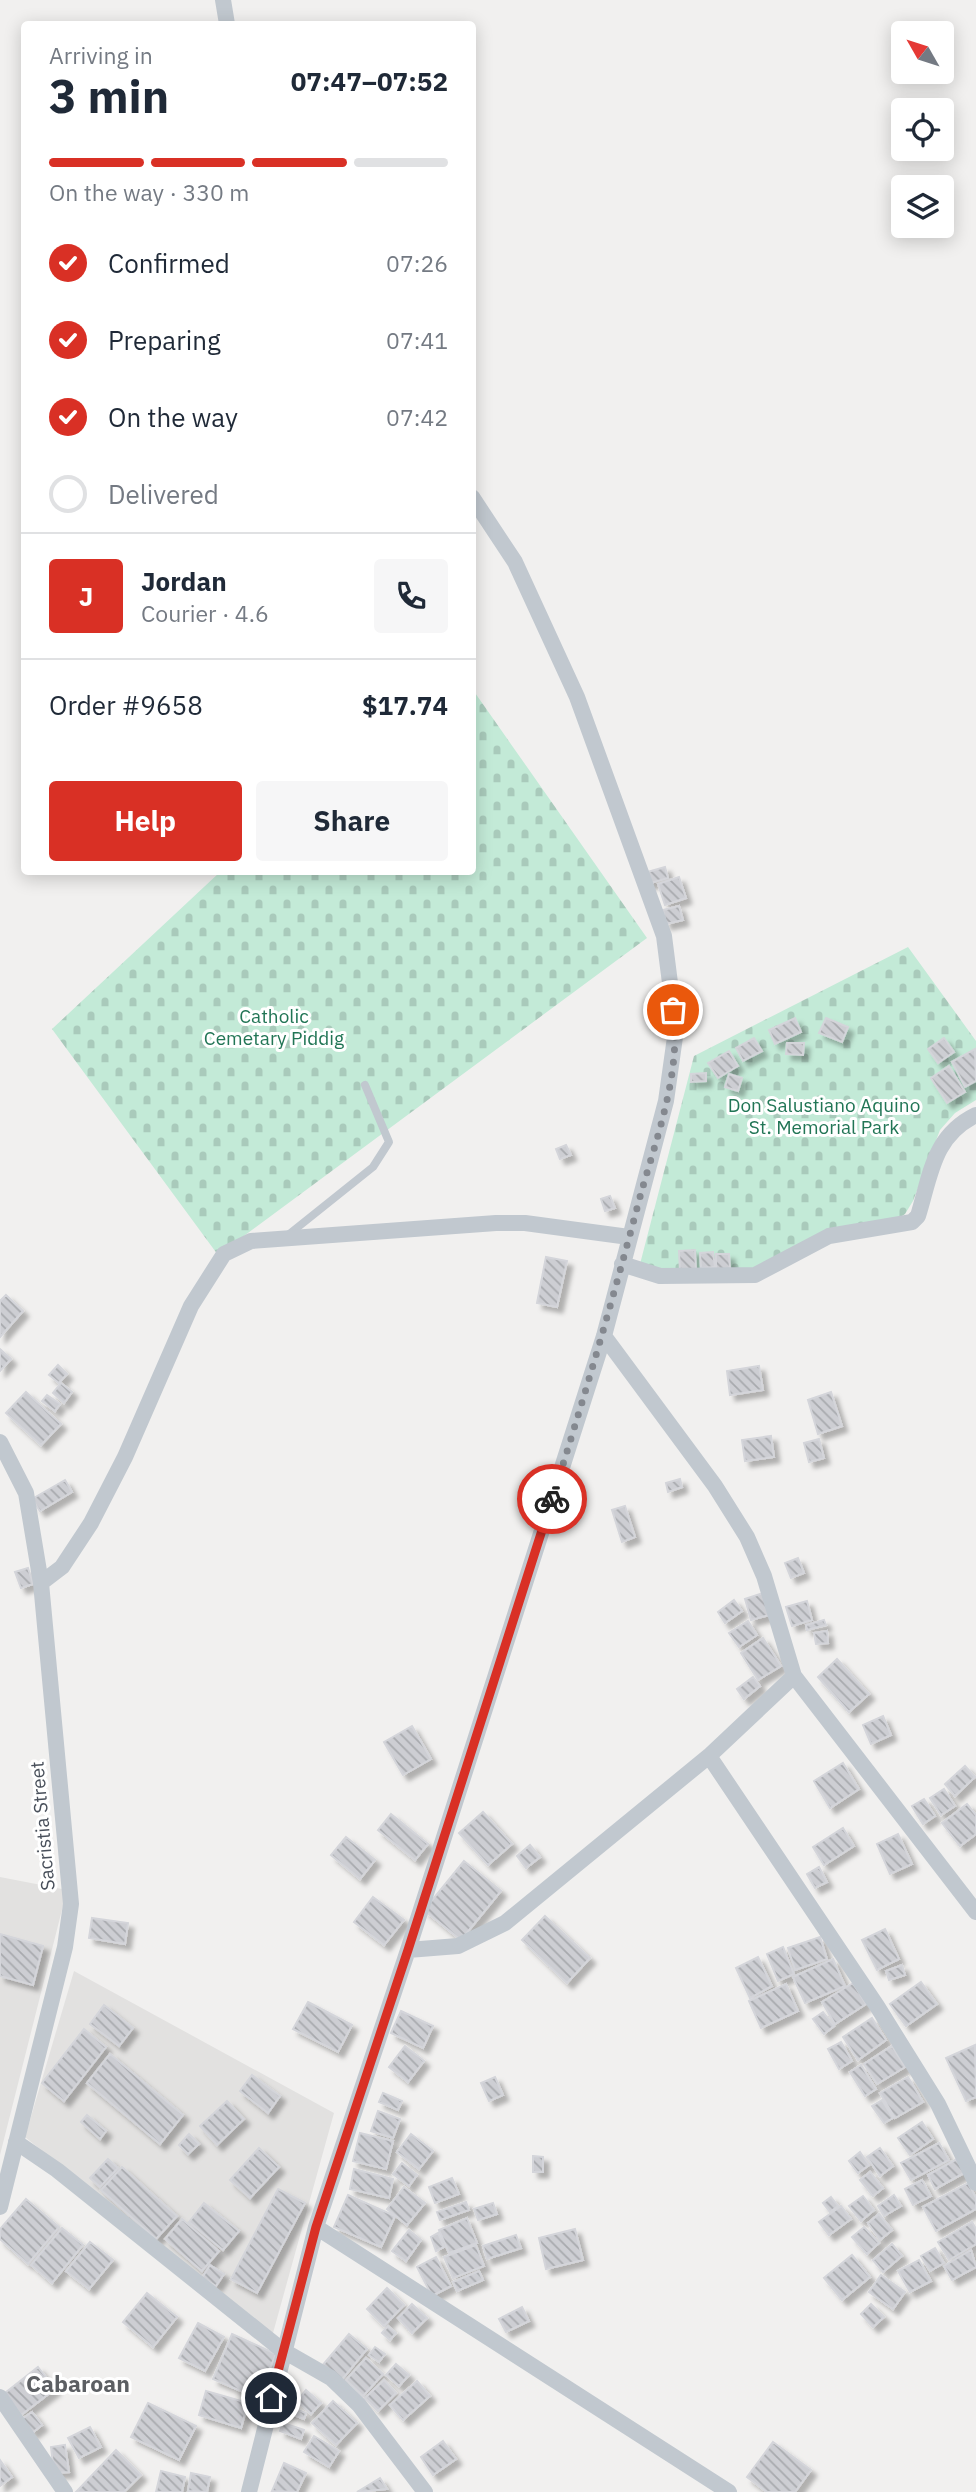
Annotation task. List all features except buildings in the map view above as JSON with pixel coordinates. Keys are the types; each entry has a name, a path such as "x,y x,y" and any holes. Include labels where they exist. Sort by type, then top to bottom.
{"street":[{"path":"223,0 226,21"},
{"path":"249,2492 282,2350 316,2227 408,1950 604,1336 666,1101 676,1030 664,936 577,697 515,562 476,503"},
{"path":"622,1264 660,1276 755,1275 829,1237 912,1222 918,1216 945,1137 962,1122 976,1115"},
{"path":"41,1583 62,1567 91,1523 125,1457 191,1306 224,1254 251,1241 286,1237 496,1223 537,1224 629,1237"},
{"path":"604,1336 715,1486 747,1536 764,1576 794,1676 976,1912"},
{"name":"Sacristia Street","path":"0,1442 26,1493 41,1583 71,1904 65,1948 0,2207"},
{"path":"408,1950 458,1946 478,1939 505,1923 709,1756 794,1676"},
{"path":"709,1756 877,2006 948,2122 976,2183"},
{"path":"16,2142 57,2170 282,2350 331,2378 359,2404 425,2492"},
{"path":"316,2227 729,2492"},
{"path":"0,2397 65,2492"}],"lane":[{"path":"286,1237 373,1167 384,1153 389,1142 365,1085"}],"shaded area":[{"path":"0,1877 67,1890 0,2155"},
{"path":"74,1971 334,2113 273,2333 223,2298 25,2137"}],"green space":[{"name":"Catholic Cemetary Piddig","path":"476,694 647,938 218,1255 52,1029 217,875 476,875"},
{"name":"Don Salustiano Aquino St. Memorial Park","path":"908,947 976,1041 976,1100 955,1113 940,1130 913,1201 905,1214 895,1221 866,1224 758,1270 684,1274 640,1264 694,1056"}],"way so far":[{"path":"552,1499 604,1336 666,1101 676,1030 673,1010"}],"district":[{"name":"Cabaroan","path":"78,2383"}],"route":[{"path":"271,2398 316,2227 552,1499"}]}
